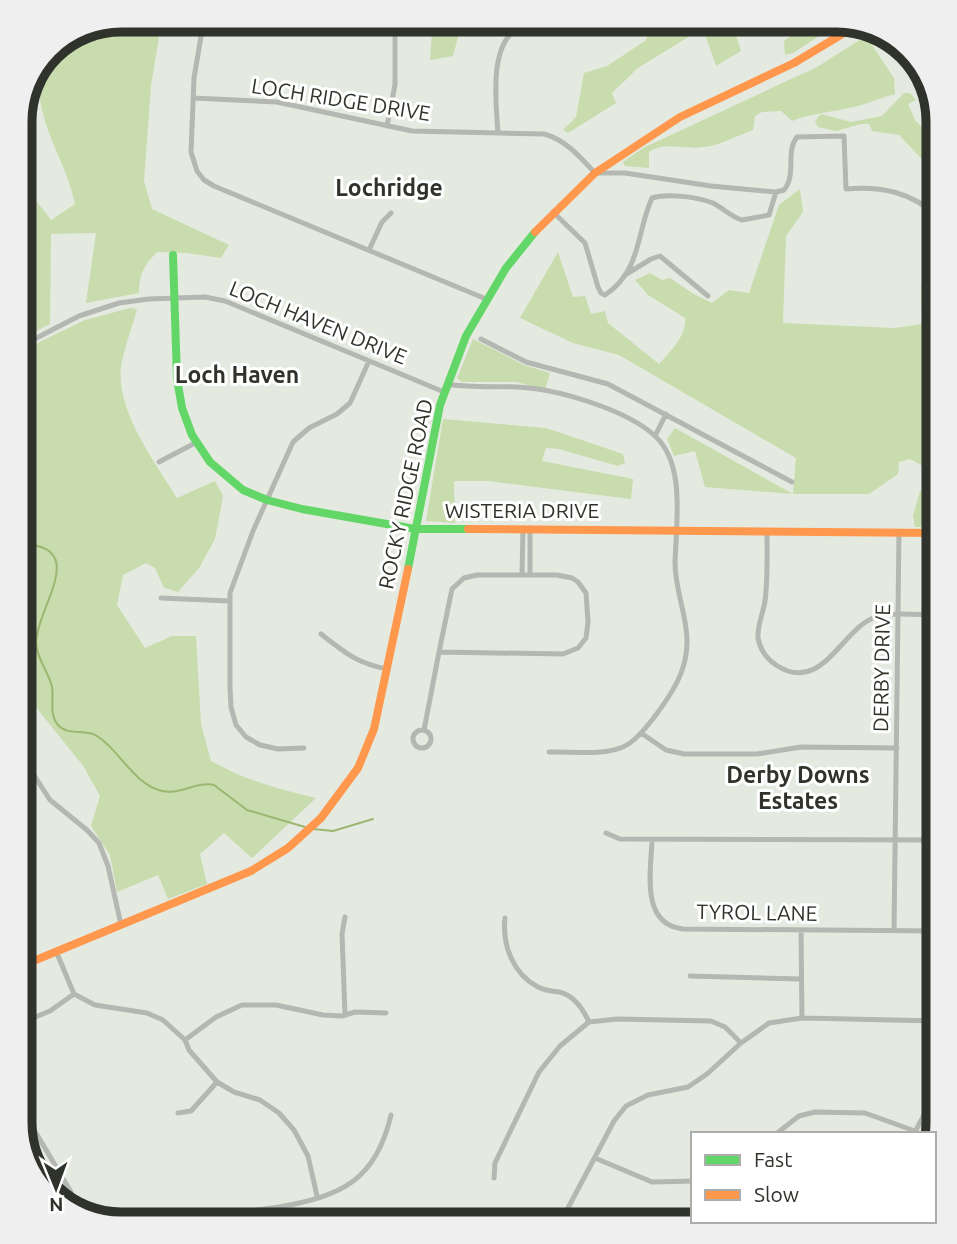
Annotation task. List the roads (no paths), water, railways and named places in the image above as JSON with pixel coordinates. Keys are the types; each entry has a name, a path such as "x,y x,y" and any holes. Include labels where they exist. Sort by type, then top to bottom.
{"main road":[{"name":"ROCKY RIDGE ROAD","path":"32,961 251,871 293,844 331,806 358,768 369,744 388,669 433,434 446,388 466,336 486,299 519,250 553,212 595,173 680,117 794,63 845,32"},
{"name":"WISTERIA DRIVE","path":"173,255 177,379 182,408 197,442 210,462 243,490 267,500 302,509 415,529 926,533"}],"street":[{"path":"201,32 193,97 191,158 204,180 486,299"},
{"path":"387,126 395,85 395,32"},
{"path":"498,133 497,67 503,46 513,32"},
{"name":"LOCH RIDGE DRIVE","path":"193,97 277,102 425,132 544,134 555,137 571,148 595,173"},
{"path":"595,173 625,173 702,185 776,192 784,190 791,180 793,143 797,137 844,136 846,189 880,188 901,193 926,207"},
{"path":"553,212 585,243 601,293 605,295 612,290 636,258 652,198 660,196 701,199 742,220 769,215 776,192"},
{"path":"369,250 382,222 391,213"},
{"path":"623,276 660,256 708,296"},
{"name":"LOCH HAVEN DRIVE","path":"32,340 79,316 119,303 217,298 369,361 446,388 527,388 580,399 624,418 655,436"},
{"path":"481,339 526,362 608,384 792,482"},
{"path":"304,748 278,749 260,745 246,737 236,725 231,707 229,600 237,573 293,442 309,428 337,414 350,403 369,361"},
{"path":"549,752 621,748 632,742 674,687 685,657 686,626 676,579 675,476 668,455 655,436 666,414"},
{"path":"159,463 197,442"},
{"path":"526,528 526,575"},
{"path":"767,531 766,592 758,638 763,651 774,664 792,671 818,667 865,623 877,617 926,615"},
{"name":"DERBY DRIVE","path":"894,931 899,532"},
{"path":"424,730 439,652 451,595 459,581 477,575 565,576 572,578 583,588 587,600 588,631 578,648 563,654 439,652"},
{"path":"161,598 229,600"},
{"path":"321,634 352,659 368,666 388,669"},
{"path":"640,733 666,750 684,754 757,754 801,747 897,748"},
{"path":"32,775 55,805 99,843 108,866 121,925"},
{"path":"606,833 620,839 652,840 926,840"},
{"name":"TYROL LANE","path":"652,840 652,905 656,914 667,924 683,929 926,931"},
{"path":"345,917 342,934 345,1014"},
{"path":"505,918 503,933 517,969 536,986 573,998 584,1010 589,1022"},
{"path":"801,930 802,1018"},
{"path":"56,951 74,993 95,1005 147,1013 163,1020 185,1040 188,1050 217,1082 234,1092 260,1100 279,1113 294,1130 308,1156 317,1196"},
{"path":"690,976 800,979"},
{"path":"32,1018 50,1011 74,993"},
{"path":"185,1040 216,1017 242,1005 276,1005 324,1015 386,1013"},
{"path":"566,1212 614,1121 626,1106 648,1095 688,1087 769,1023 802,1018 926,1021"},
{"path":"494,1178 495,1163 539,1072 560,1046 589,1022 617,1019 711,1021 725,1027 741,1043"},
{"path":"178,1113 191,1111 217,1082"},
{"path":"779,1132 799,1116 815,1112 865,1113 914,1132 926,1114"},
{"path":"239,1212 280,1206 340,1190 369,1168 386,1139 391,1115"},
{"path":"32,1130 71,1192"},
{"path":"595,1158 652,1182 691,1181"}],"waterway":[{"path":"32,200 35,217 32,234"},
{"path":"32,546 41,547 53,554 57,566 36,642 38,654 52,687 52,711 57,724 66,730 97,736 152,787 169,792 214,785 247,810 305,827"},
{"path":"313,829 333,831 373,819"}],"district":[{"name":"Lochridge","path":"389,188"},
{"name":"Loch Haven","path":"237,375"},
{"name":"Derby Downs Estates","path":"798,788"}]}
